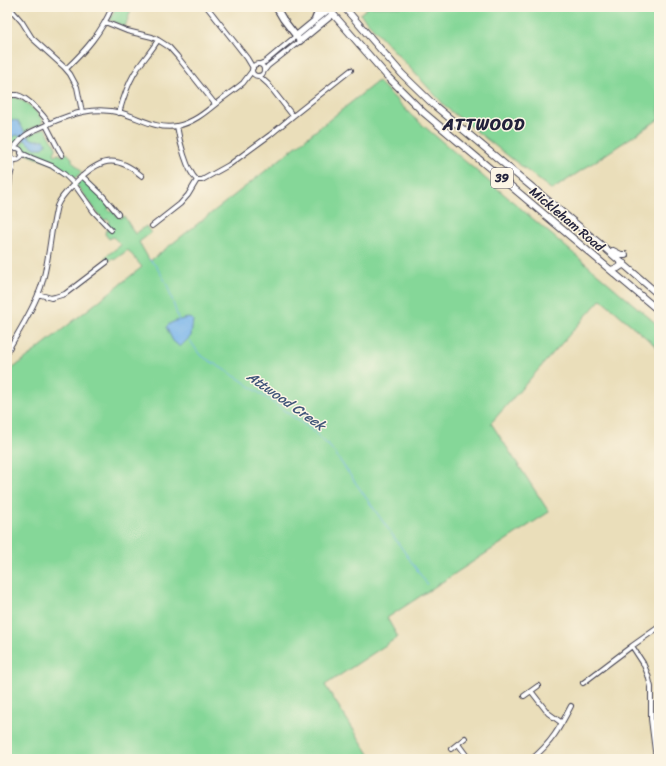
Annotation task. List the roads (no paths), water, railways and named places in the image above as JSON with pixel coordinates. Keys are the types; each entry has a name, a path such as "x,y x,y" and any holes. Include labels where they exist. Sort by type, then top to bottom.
{"main road":[{"path":"333,14 343,7"},
{"name":"Mickleham Road","path":"343,7 397,68 435,106 659,294"},
{"name":"Mickleham Road","path":"329,8 387,76 423,112 659,311"},
{"path":"606,249 612,250 621,256 625,255"},
{"path":"611,270 621,262"}],"street":[{"path":"9,7 25,25 32,38 66,69 77,87 82,112"},
{"path":"66,69 87,48 105,22 112,7"},
{"path":"207,7 255,67 263,67 261,74"},
{"path":"276,7 283,19 298,38"},
{"path":"314,21 320,7"},
{"path":"243,82 261,74 329,8"},
{"path":"11,150 32,131 67,116 82,112 119,112 162,126 176,126 186,123 193,120 243,82 255,67 265,62 333,14"},
{"path":"105,22 119,28 146,35 169,47 215,104"},
{"path":"119,112 130,81 158,40"},
{"path":"255,67 254,74 261,74"},
{"path":"197,180 202,180 228,165 270,135 351,70"},
{"path":"261,74 292,116"},
{"path":"7,95 17,95 23,98 42,113 58,150 62,155"},
{"path":"176,126 187,162 193,176 197,180"},
{"path":"7,210 10,178 21,140"},
{"path":"11,150 10,153 16,156 32,158 59,170 74,184 94,212 111,230"},
{"path":"11,150 16,156"},
{"path":"7,352 38,294 44,277 57,207 64,195 94,166 107,162 119,162 130,166 142,176"},
{"path":"82,176 103,196 118,214"},
{"path":"152,226 184,199 197,180"},
{"path":"38,294 51,298 64,294 107,262"},
{"path":"583,683 659,627"},
{"path":"632,646 643,663 651,687 651,719 656,759"},
{"path":"524,696 538,686"},
{"path":"531,691 548,713 562,724"},
{"path":"532,759 551,740 562,724 571,706"},
{"path":"452,749 465,738"},
{"path":"458,744 469,759"}],"water":[{"path":"7,119 18,121 24,132 31,139 44,140 46,145 43,148 35,148 18,135 14,136 12,139 7,136"},
{"path":"188,318 193,320 191,336 180,347 173,341 166,327 173,322"}],"waterway":[{"name":"Attwood Creek","path":"149,259 156,266 167,284 179,321"},
{"name":"Attwood Creek","path":"189,339 200,355 241,380 312,430 331,448 427,584"}],"district":[{"name":"ATTWOOD","path":"484,124"}]}
